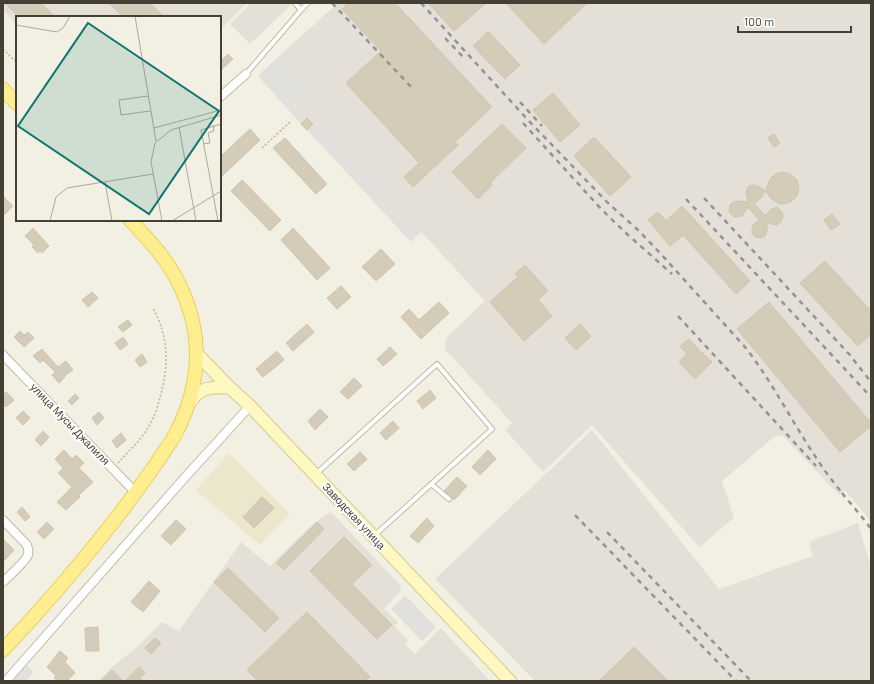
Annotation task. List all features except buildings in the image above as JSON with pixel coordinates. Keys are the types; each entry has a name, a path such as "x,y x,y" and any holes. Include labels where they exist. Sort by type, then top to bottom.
{"main road":[{"path":"3,89 16,103"},
{"path":"3,650 66,580 136,493 176,433 187,406 194,382 196,353 194,324 188,304 181,287 164,260 151,242 131,221"},
{"name":"Заводская улица","path":"196,353 250,406 510,681"},
{"path":"187,406 192,398 202,391 211,387 229,387"}],"street":[{"path":"221,96 246,74"},
{"name":"улица Мусы Джалиля","path":"3,355 136,493"},
{"path":"6,681 188,474 250,406"},
{"path":"3,520 27,545 29,550 25,560 3,582"}],"lane":[{"path":"295,3 301,10"},
{"path":"246,74 308,3"},
{"path":"315,475 436,364 492,429 373,536"},
{"path":"431,484 449,499"}],"path":[{"path":"3,49 16,62"},
{"path":"262,148 291,121"},
{"path":"113,469 148,427 153,418 162,392 166,363 166,348 164,334 159,318 153,308"}],"shaded area":[{"path":"3,3 247,3 221,29 221,16 16,16 16,23 3,10"},
{"path":"251,3 293,3 250,44 230,24"},
{"path":"338,3 871,3 871,522 845,490 839,495 782,435 774,437 722,481 734,518 699,547 592,425 543,472 505,430 512,423 445,349 446,338 485,301 320,122 309,132 301,124 307,118 293,102 307,89 278,57"},
{"path":"278,57 307,89 293,102 307,118 301,124 258,76"},
{"path":"320,122 422,231 411,242 309,132"},
{"path":"592,430 719,589 813,556 809,542 858,523 871,568 871,681 535,681 435,579"},
{"path":"229,453 290,514 260,545 196,490"},
{"path":"331,512 401,586 400,592 384,609 398,622 394,626 408,640 405,644 415,654 441,628 490,681 98,681 113,666 136,648 162,622 179,631 241,542 270,566 315,522"},
{"path":"405,595 436,627 422,641 391,609"},
{"path":"23,662 34,672 26,681 6,681"}],"railway":[{"path":"332,3 413,89"},
{"path":"421,3 527,119 608,203 638,230 660,253 745,347 824,469 845,497"},
{"path":"445,38 464,58"},
{"path":"520,102 542,126"},
{"path":"523,123 602,210 672,274"},
{"path":"704,198 849,354 871,382"},
{"path":"686,199 871,397"},
{"path":"678,316 816,466"},
{"path":"842,493 871,529"},
{"path":"575,515 736,681"},
{"path":"607,532 751,681"}]}
